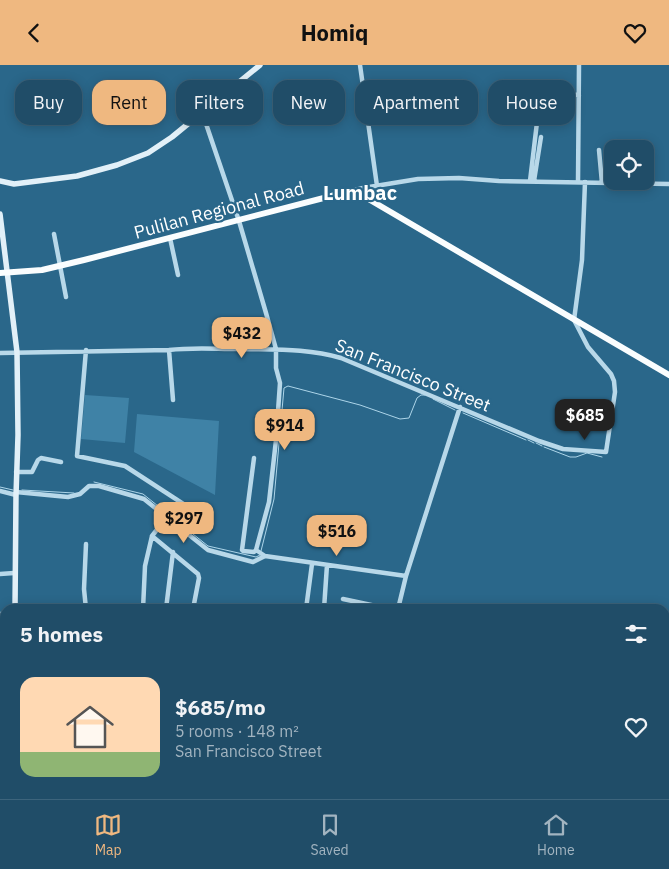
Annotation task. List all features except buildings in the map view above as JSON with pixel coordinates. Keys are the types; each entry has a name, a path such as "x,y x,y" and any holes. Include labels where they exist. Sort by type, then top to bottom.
{"main road":[{"name":"Pulilan Regional Road","path":"0,273 42,270 60,266 343,193 351,193"},
{"path":"351,193 365,197 669,375"}],"street":[{"path":"241,80 260,65"},
{"path":"360,65 377,186"},
{"path":"578,182 579,65"},
{"path":"0,181 14,184 60,179 117,165 148,153 186,125"},
{"path":"206,125 239,221 276,349 276,368 280,383 269,502 256,550"},
{"path":"532,181 537,125"},
{"path":"532,181 540,137"},
{"path":"599,150 602,183"},
{"path":"351,193 355,190 418,179 459,178 602,183 669,183"},
{"path":"574,320 582,260 585,182"},
{"path":"0,214 18,352 15,604"},
{"path":"54,234 66,297"},
{"path":"170,239 178,275"},
{"name":"San Francisco Street","path":"0,353 191,348 276,349 322,352 341,358 539,441 564,449 606,452 615,392 614,381 611,374 588,347 574,320"},
{"path":"86,350 77,455 125,466 205,518"},
{"path":"169,350 173,400"},
{"path":"399,604 406,577 460,407"},
{"path":"16,472 32,472 41,458 61,462"},
{"path":"254,458 242,550 252,552 256,550"},
{"path":"0,491 68,497 80,493 89,486 99,486 141,497 208,550 253,562 265,556"},
{"path":"143,604 145,566 152,536 166,518"},
{"path":"152,536 199,575 194,604"},
{"path":"86,544 84,589 86,604"},
{"path":"256,550 265,556 406,577"},
{"path":"167,604 173,552"},
{"path":"307,604 312,564"},
{"path":"324,604 327,565"},
{"path":"0,574 14,573"},
{"path":"343,599 366,604"}],"shaded area":[{"path":"85,395 129,398 125,443 81,439"},
{"path":"137,414 219,421 215,495 134,452"}],"waterway":[{"path":"261,551 274,499 284,388 288,386 360,405 400,419 409,418 417,398 425,395"},
{"path":"433,399 455,410"},
{"path":"463,413 526,440"},
{"path":"528,440 534,443"},
{"path":"536,443 542,446"},
{"path":"544,447 570,457 587,453 602,457"},
{"path":"94,482 143,494 208,546 256,557 260,555"},
{"path":"0,487 13,490"},
{"path":"22,490 74,493"}],"district":[{"name":"Lumbac","path":"360,192"}]}
